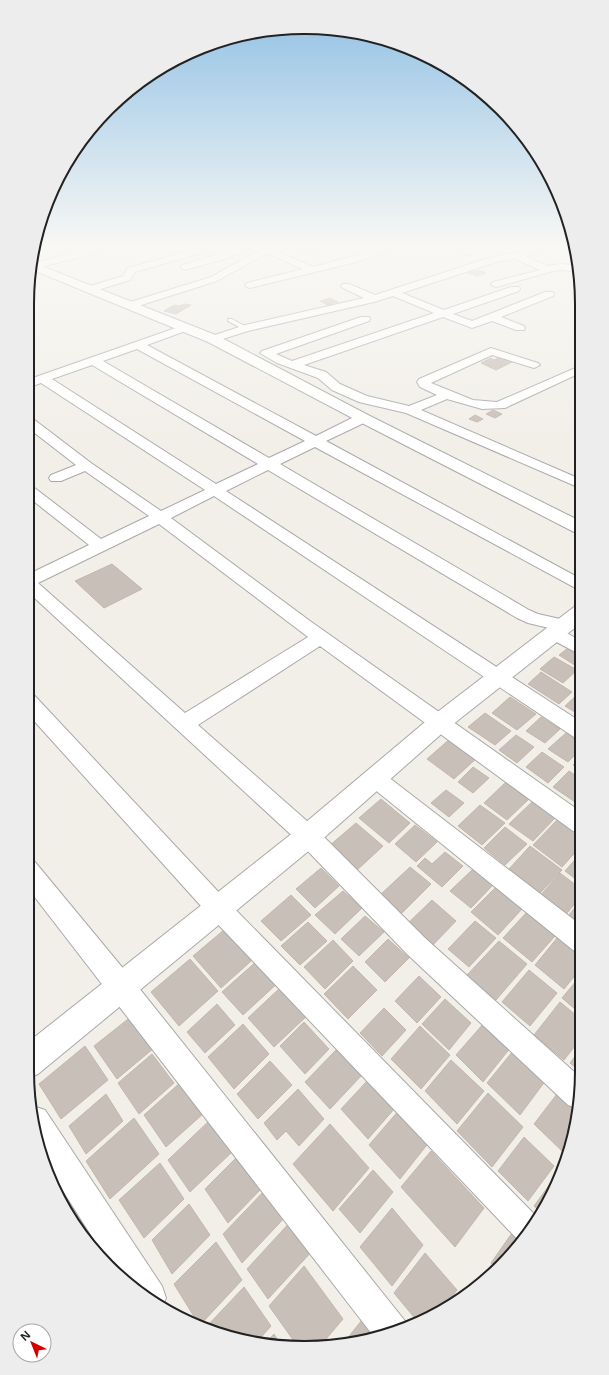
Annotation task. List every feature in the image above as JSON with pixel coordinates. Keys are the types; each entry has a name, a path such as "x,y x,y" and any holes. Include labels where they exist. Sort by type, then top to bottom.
{"street":[{"path":"152,313 213,339 328,400 575,525"},
{"path":"213,339 245,328 311,313"},
{"path":"263,365 286,363 439,313"},
{"path":"440,313 472,325 501,313"},
{"path":"491,317 520,328"},
{"path":"365,319 266,353 286,363 322,375 346,392 373,402 410,410 575,482"},
{"path":"34,382 187,327"},
{"path":"137,344 575,583"},
{"path":"534,365 491,351 423,382 424,384 447,395 480,407 494,407 512,402 575,371"},
{"path":"93,360 523,614 534,619 565,623"},
{"path":"42,379 215,490 497,678 575,728"},
{"path":"328,400 346,392"},
{"path":"410,410 447,395"},
{"path":"34,579 363,418"},
{"path":"34,426 86,466 160,517 439,723 575,820"},
{"path":"56,478 86,466"},
{"path":"34,494 100,546"},
{"path":"34,588 308,836 416,946 574,1091"},
{"path":"565,623 575,639"},
{"path":"34,1057 308,836 376,779 439,723 565,623"},
{"path":"184,724 321,636"},
{"path":"34,708 218,908 524,1227"},
{"path":"376,779 575,936"},
{"path":"34,878 122,987 389,1328"},
{"path":"40,1128 143,1287"}],"lane":[{"path":"230,320 245,328"}],"building":[{"path":"502,356 514,361 496,370 481,363 491,358 494,360"},
{"path":"493,410 502,414 495,418 486,414"},
{"path":"475,415 483,419 477,422 469,419"},
{"path":"112,564 142,589 104,608 75,581"},
{"path":"568,648 575,652 575,665 559,655"},
{"path":"554,657 575,669 575,672 563,683 540,669"},
{"path":"541,672 572,692 559,704 528,684"},
{"path":"510,697 536,714 517,730 492,713"},
{"path":"575,697 575,712 565,706"},
{"path":"485,713 511,731 495,745 468,727"},
{"path":"541,717 560,729 545,743 526,731"},
{"path":"567,732 575,737 575,755 568,762 548,749"},
{"path":"516,735 534,747 517,763 499,750"},
{"path":"451,738 478,757 454,779 427,759"},
{"path":"542,752 564,767 548,783 526,767"},
{"path":"473,767 489,778 473,793 458,782"},
{"path":"569,771 575,775 575,802 553,787"},
{"path":"506,782 529,799 507,820 484,803"},
{"path":"446,790 464,803 449,817 431,803"},
{"path":"381,799 410,823 389,843 359,818"},
{"path":"533,801 556,817 533,841 509,824"},
{"path":"480,805 505,823 482,845 458,826"},
{"path":"559,818 575,830 575,853 562,867 533,845"},
{"path":"356,823 383,846 356,871 329,846"},
{"path":"415,825 437,842 416,862 395,844"},
{"path":"505,827 527,844 505,865 484,848"},
{"path":"530,846 562,870 540,893 509,869"},
{"path":"445,852 463,866 442,887 417,866 425,858 432,864"},
{"path":"575,860 575,878 565,871"},
{"path":"410,867 431,884 400,915 379,896"},
{"path":"321,868 339,886 315,908 296,889"},
{"path":"473,869 493,885 471,908 450,891"},
{"path":"560,873 575,884 575,903 564,917 539,897"},
{"path":"495,888 522,909 498,935 471,912"},
{"path":"343,891 362,908 335,934 315,915"},
{"path":"291,895 311,915 281,941 261,921"},
{"path":"432,900 456,921 429,949 404,927"},
{"path":"575,908 575,928 565,920"},
{"path":"526,913 555,936 532,962 503,938"},
{"path":"365,916 384,932 359,956 341,939"},
{"path":"475,921 496,938 469,967 448,949"},
{"path":"308,922 327,941 300,965 281,946"},
{"path":"231,924 259,954 221,988 193,956"},
{"path":"558,937 575,950 575,976 564,989 535,965"},
{"path":"388,939 409,958 385,982 365,962"},
{"path":"333,940 353,961 325,989 304,967"},
{"path":"499,941 527,964 496,1000 467,975"},
{"path":"190,959 218,991 179,1026 151,992"},
{"path":"259,959 280,981 243,1015 222,992"},
{"path":"353,966 377,990 348,1019 324,994"},
{"path":"529,970 557,993 530,1026 502,1002"},
{"path":"419,976 441,997 417,1023 395,1001"},
{"path":"575,982 575,1009 562,998"},
{"path":"282,986 309,1014 274,1047 248,1018"},
{"path":"445,999 471,1023 449,1050 422,1024"},
{"path":"560,1002 575,1014 575,1046 564,1060 534,1035"},
{"path":"217,1004 235,1025 205,1053 187,1032"},
{"path":"384,1008 406,1030 382,1056 360,1033"},
{"path":"137,1012 160,1043 117,1079 94,1046"},
{"path":"304,1022 329,1049 305,1074 280,1046"},
{"path":"484,1023 511,1047 483,1082 456,1055"},
{"path":"243,1024 269,1054 234,1089 208,1057"},
{"path":"420,1026 450,1055 421,1089 391,1059"},
{"path":"85,1046 108,1080 61,1119 39,1084"},
{"path":"336,1050 361,1076 330,1109 305,1082"},
{"path":"513,1051 546,1080 520,1115 487,1083"},
{"path":"152,1054 174,1083 139,1114 118,1083"},
{"path":"575,1056 575,1067 570,1063"},
{"path":"451,1060 484,1091 457,1124 425,1091"},
{"path":"270,1061 292,1085 258,1119 237,1094"},
{"path":"368,1080 395,1108 368,1139 341,1109"},
{"path":"181,1082 204,1113 166,1147 144,1115"},
{"path":"298,1089 324,1119 299,1146 286,1131 277,1140 264,1123"},
{"path":"488,1093 523,1127 492,1167 457,1131"},
{"path":"106,1094 123,1121 86,1154 69,1126"},
{"path":"557,1094 573,1109 563,1152 534,1124"},
{"path":"400,1109 430,1141 400,1179 369,1145"},
{"path":"134,1118 159,1154 110,1199 86,1161"},
{"path":"210,1120 233,1151 190,1192 168,1160"},
{"path":"330,1124 369,1168 333,1211 293,1164"},
{"path":"524,1137 554,1166 528,1201 498,1171"},
{"path":"431,1151 484,1208 455,1247 401,1187"},
{"path":"240,1154 264,1186 228,1223 205,1189"},
{"path":"160,1163 184,1199 144,1238 119,1200"},
{"path":"53,1170 65,1183 61,1187"},
{"path":"373,1170 393,1192 360,1233 339,1209"},
{"path":"549,1185 537,1209 534,1206"},
{"path":"268,1187 288,1214 242,1263 223,1234"},
{"path":"63,1192 86,1228 70,1206"},
{"path":"189,1204 210,1235 172,1274 152,1240"},
{"path":"392,1208 423,1245 392,1286 360,1247"},
{"path":"292,1220 314,1249 268,1299 247,1269"},
{"path":"512,1233 517,1238 496,1262 493,1265 491,1263"},
{"path":"216,1242 242,1280 204,1321 194,1317 174,1284"},
{"path":"425,1253 457,1290 452,1297 440,1305 414,1317 394,1293"},
{"path":"304,1266 343,1319 325,1340 293,1340 269,1306"},
{"path":"244,1287 271,1326 261,1338 234,1332 209,1323"},
{"path":"362,1320 371,1333 357,1336 348,1338"},
{"path":"274,1334 277,1339 270,1339"}]}
